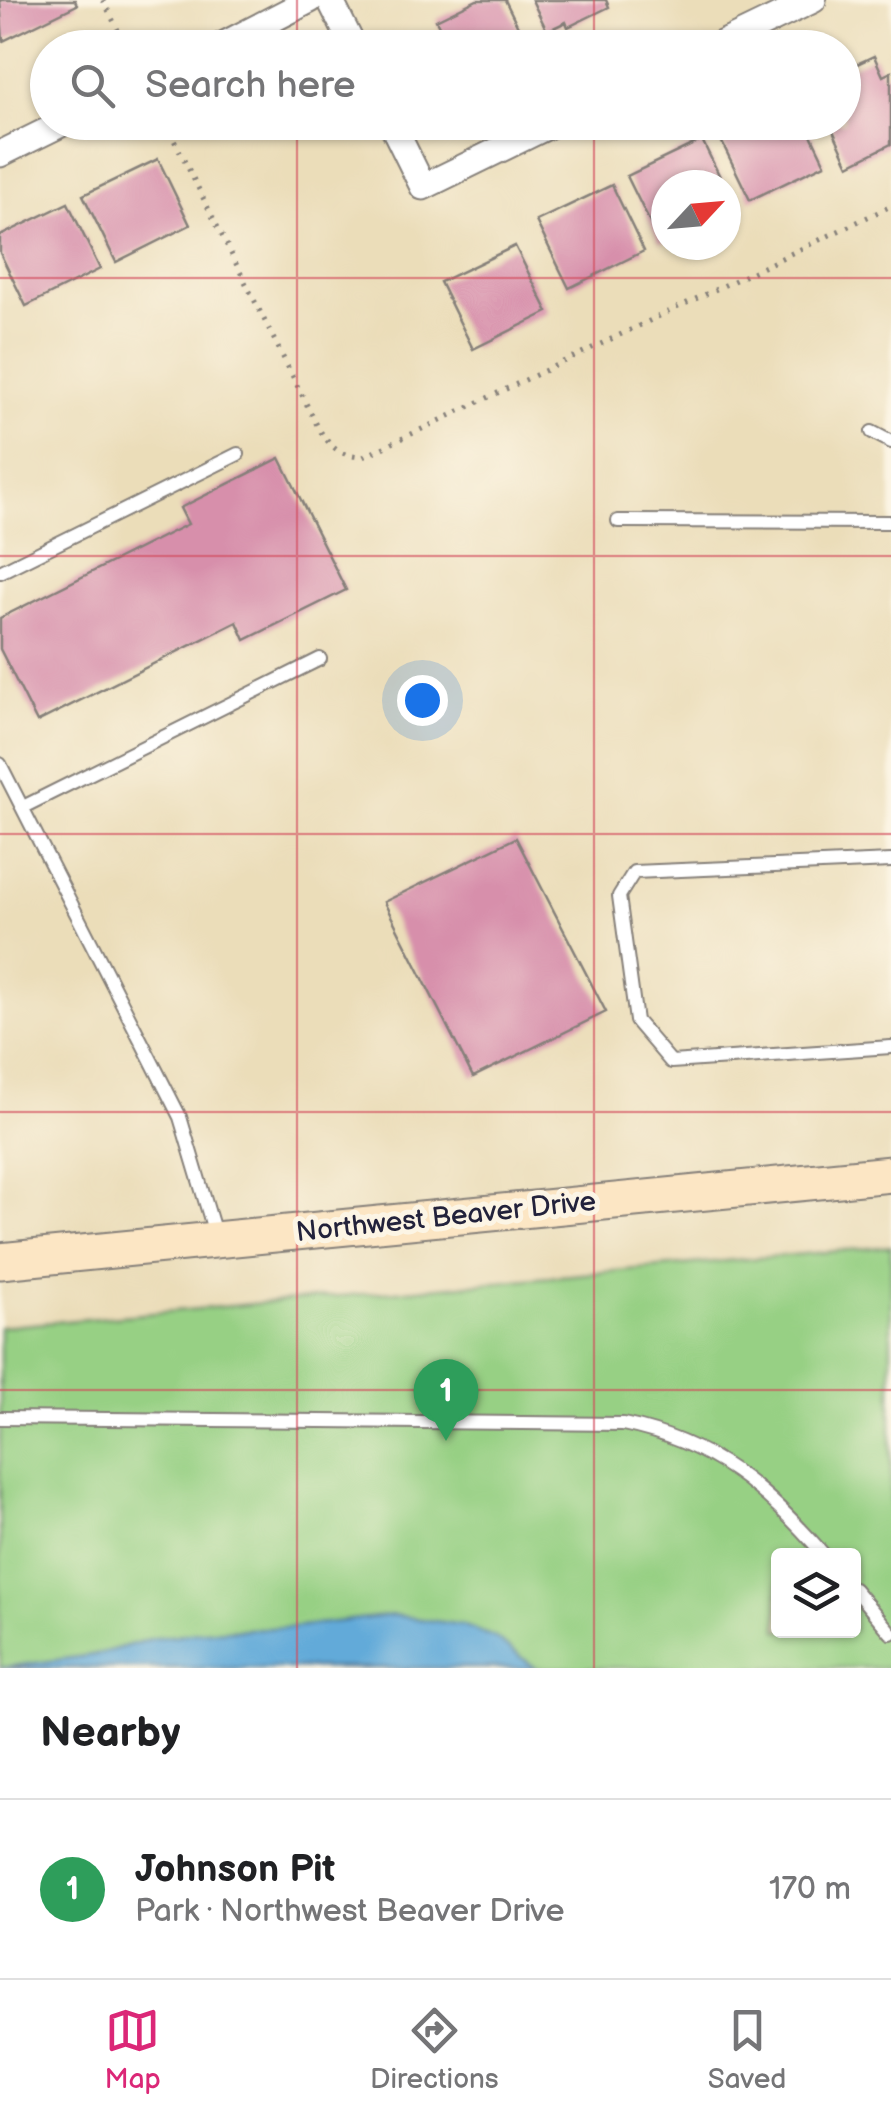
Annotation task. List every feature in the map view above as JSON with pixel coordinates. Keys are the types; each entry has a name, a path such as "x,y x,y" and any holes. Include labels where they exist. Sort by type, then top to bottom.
{"main road":[{"name":"Northwest Beaver Drive","path":"0,1261 891,1174"}],"street":[{"path":"252,30 310,0"},
{"path":"330,0 345,30"},
{"path":"750,30 813,0"},
{"path":"0,154 30,139"},
{"path":"400,140 423,187 519,140"}],"lane":[{"path":"872,432 891,442"},
{"path":"0,572 238,454"},
{"path":"618,521 891,522"},
{"path":"23,808 320,658"},
{"path":"0,764 180,1117 217,1240"},
{"path":"891,862 634,872 619,896 636,1021 671,1062 891,1047"},
{"path":"0,1418 623,1424 676,1438 725,1462 771,1496 818,1548"},
{"path":"861,1597 891,1633"}],"path":[{"path":"103,0 118,30"},
{"path":"174,140 320,429 330,445 344,456 363,457 891,206"}],"green space":[{"path":"891,1246 891,1668 0,1668 0,1327"}],"water":[{"path":"393,1615 462,1625 494,1637 536,1668 0,1668 99,1654 150,1639 204,1631 293,1627"}],"building":[{"path":"0,0 75,0 77,5 3,41"},
{"path":"477,0 505,0 520,30 441,30 436,20"},
{"path":"532,0 606,0 609,7 568,27 566,22 547,30"},
{"path":"874,56 883,76 891,72 891,144 849,165 837,140 861,140 861,62"},
{"path":"702,140 717,170 651,170 651,225 627,176"},
{"path":"721,140 814,140 825,164 750,200 741,181 741,170 735,170"},
{"path":"158,159 190,225 116,262 83,195"},
{"path":"612,185 644,251 569,288 536,221"},
{"path":"68,203 100,269 26,306 0,253 0,236"},
{"path":"515,246 548,312 473,349 440,282"},
{"path":"280,458 346,590 245,640 237,622 37,722 0,649 0,618 188,524 180,508"},
{"path":"516,838 606,1012 473,1077 384,902"}],"place":[{"name":"Johnson Pit","path":"446,1441"}]}
